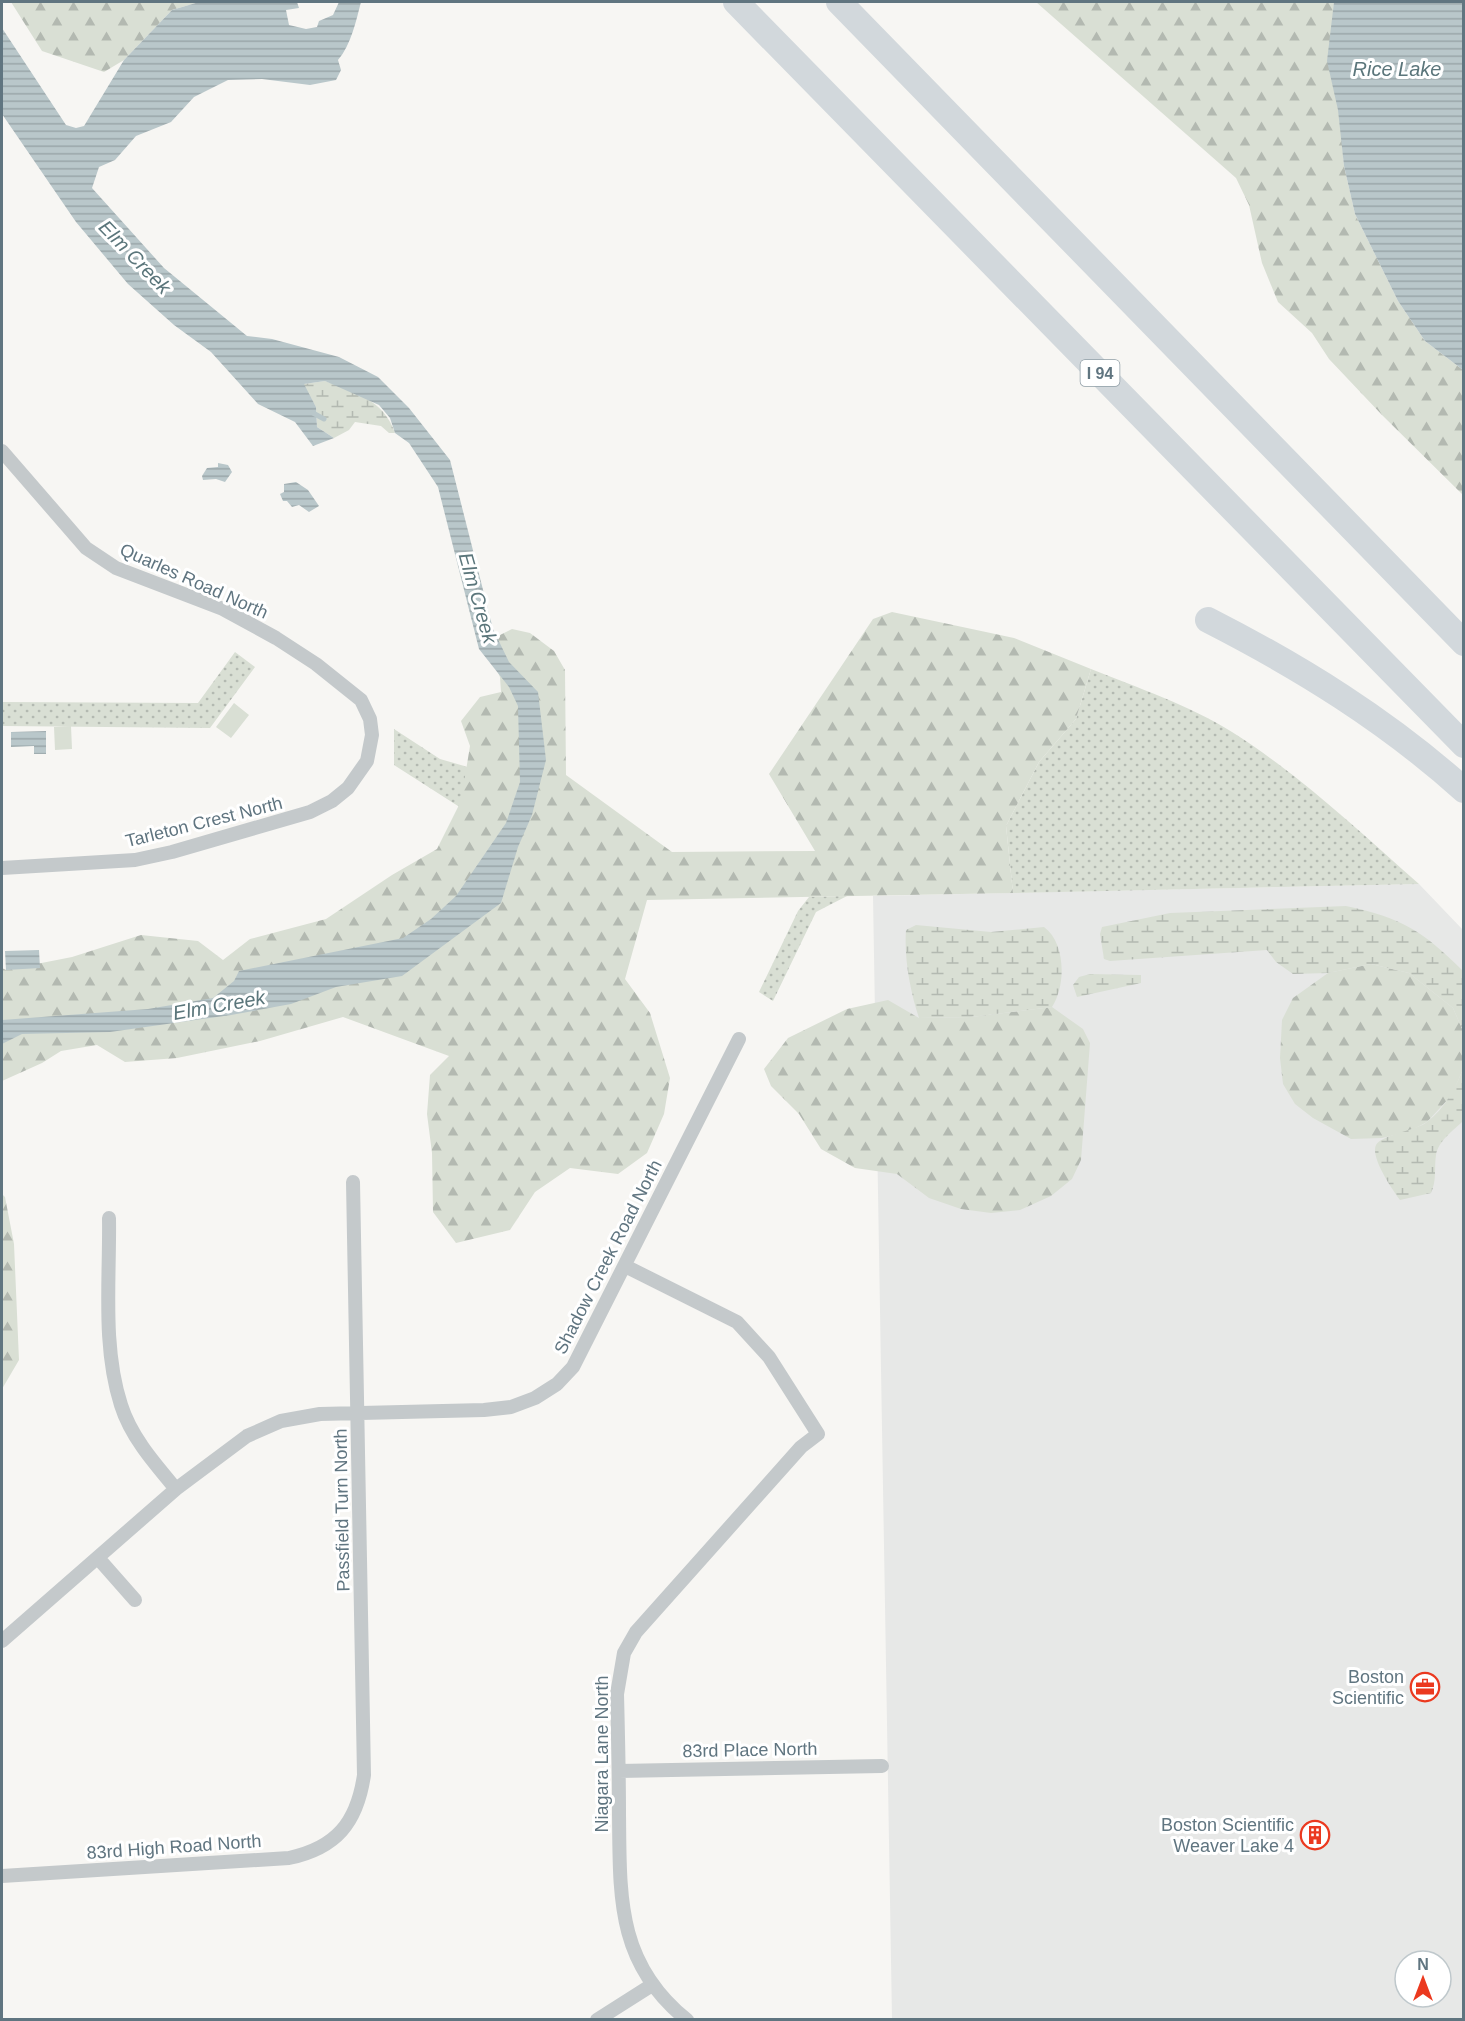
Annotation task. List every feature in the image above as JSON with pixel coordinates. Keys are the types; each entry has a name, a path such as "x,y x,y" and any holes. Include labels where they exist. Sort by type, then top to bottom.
{"highway":[{"name":"I 94","path":"736,2 1464,745"},
{"path":"839,2 1464,643"},
{"path":"1208,620 1282,658 1352,701 1464,790"}],"street":[{"name":"Quarles Road North","path":"2,451 86,548 116,568 223,609 296,651 361,700 370,719 372,735"},
{"name":"Tarleton Crest North","path":"2,868 135,860 172,852 310,812 332,801 348,788 367,761 372,735"},
{"name":"Shadow Creek Road North","path":"2,1641 176,1489 247,1436 281,1421 320,1414 484,1410 512,1407 535,1398 556,1384 573,1367 739,1039"},
{"name":"Passfield Turn North","path":"341,1832 361,1796 364,1775 353,1182"},
{"path":"109,1218 110,1339 122,1407 140,1443 176,1489"},
{"name":"Niagara Lane North","path":"625,1266 737,1322 769,1357 818,1434 787,1461 636,1632 624,1653 619,1672 617,1694 620,1886 623,1918 632,1949 652,1985 670,2006 687,2019"},
{"path":"98,1558 135,1600"},
{"name":"83rd Place North","path":"619,1771 882,1766"},
{"name":"83rd High Road North","path":"2,1876 289,1858 309,1853 326,1845 341,1832"},
{"path":"597,2019 652,1985"}],"shaded area":[{"path":"1419,884 1463,930 1463,2019 892,2019 873,896"}],"green space":[{"path":"11,2 199,2 172,10 124,60 104,72 42,51"},
{"path":"1036,2 1334,2 1333,25 1344,166 1355,214 1398,301 1425,341 1463,370 1463,495 1382,415 1329,359 1312,333 1278,302 1262,263 1249,205 1236,178"},
{"path":"325,381 357,394 376,405 384,412 395,433 389,433 381,426 355,422 349,430 334,438 317,427 316,407 303,384"},
{"path":"892,612 1014,638 1091,669 1076,719 1039,762 1006,826 1013,893 647,900 625,979 650,1013 670,1078 664,1114 647,1153 618,1174 570,1168 535,1192 510,1230 456,1243 433,1212 432,1153 427,1114 430,1075 449,1056 343,1017 260,1041 177,1058 125,1062 97,1045 61,1051 42,1063 2,1081 2,968 6,970 72,957 141,935 198,941 223,960 250,939 326,919 392,875 437,849 461,801 470,746 461,721 480,697 501,692 500,677 491,657 500,635 512,629 530,633 554,651 565,670 566,775 672,852 815,851 769,774 873,619"},
{"path":"235,652 255,667 210,728 2,726 2,702 198,703"},
{"path":"1091,669 1181,705 1232,732 1305,785 1419,884 1013,893 1006,826 1039,762 1076,719"},
{"path":"234,703 249,715 231,738 216,727"},
{"path":"71,726 72,749 55,750 54,727"},
{"path":"394,729 440,759 520,782 497,831 394,765"},
{"path":"847,896 816,912 773,1001 759,992 798,911 809,897"},
{"path":"1346,906 1397,921 1410,928 1436,946 1463,971 1463,1031 1453,1008 1409,973 1371,964 1328,973 1293,974 1276,962 1267,950 1110,961 1104,959 1100,934 1102,927 1170,913"},
{"path":"916,925 991,932 1044,927 1056,943 1062,965 1060,988 1052,1007 971,1017 919,1018 910,986 906,952 906,930"},
{"path":"1371,964 1409,973 1453,1008 1463,1031 1463,1069 1452,1095 1427,1122 1408,1132 1382,1138 1351,1139 1313,1118 1295,1104 1283,1084 1280,1058 1282,1020 1293,998 1328,973"},
{"path":"1090,974 1141,975 1141,983 1077,997 1073,985 1079,977"},
{"path":"888,1000 919,1018 971,1017 1052,1007 1083,1029 1090,1043 1081,1160 1072,1179 1051,1196 1020,1210 991,1213 961,1209 929,1198 897,1174 855,1168 821,1149 799,1114 771,1086 764,1069 788,1038 847,1009"},
{"path":"1463,1069 1463,1121 1447,1136 1437,1150 1431,1193 1400,1200 1379,1165 1376,1145 1384,1138 1422,1125 1433,1117 1449,1098"},
{"path":"2,1194 5,1197 14,1244 19,1360 2,1389"}],"water":[{"name":"Elm Creek","path":"199,2 297,2 299,8 286,10 289,25 306,29 317,27 319,21 333,15 339,2 361,2 350,40 338,60 341,70 336,80 310,85 262,79 228,80 194,97 171,122 136,136 115,160 99,167 92,188 164,268 247,336 272,339 339,357 378,377 409,408 450,460 493,629 509,662 538,692 546,760 532,815 518,847 501,903 402,976 336,987 291,1004 231,1015 110,1032 22,1034 2,1044 2,1020 148,1009 213,998 234,981 239,971 403,938 431,919 456,896 506,823 520,782 518,706 509,687 479,649 438,487 409,443 395,433 390,418 379,405 325,381 304,384 316,407 317,427 334,438 313,446 295,422 258,404 211,352 174,325 128,284 76,222 2,114 2,28 66,125 76,128 84,126 124,60 172,10"},
{"name":"Rice Lake","path":"1334,2 1463,2 1463,370 1425,341 1398,301 1355,214 1344,166 1338,110 1327,61"},
{"path":"218,463 228,465 232,472 225,482 216,479 203,480 202,476 207,468 218,467"},
{"path":"296,482 308,490 319,506 309,512 299,505 292,507 287,501 283,501 280,494 284,492 284,484"},
{"path":"46,731 46,754 34,754 34,746 11,747 11,732"},
{"path":"39,950 40,968 6,970 5,951"}],"waterway":[{"path":"313,413 324,419"}],"place":[{"name":"Boston Scientific","path":"1425,1687"},
{"name":"Boston Scientific Weaver Lake 4","path":"1315,1835"}]}
